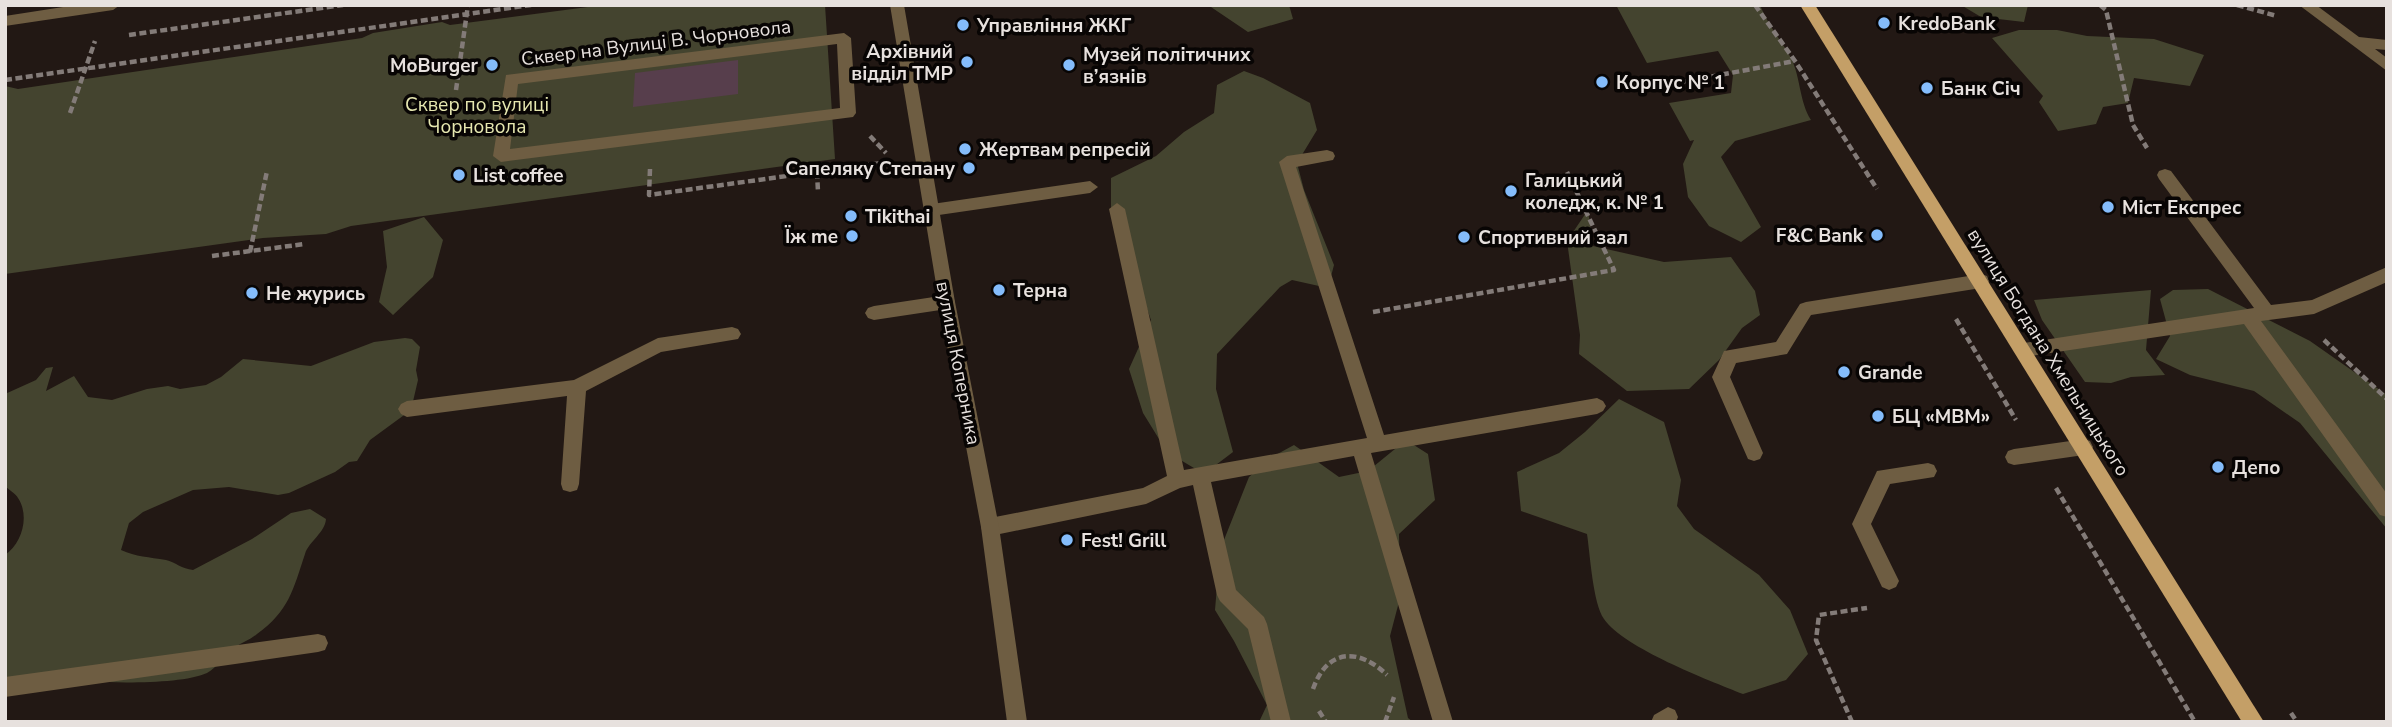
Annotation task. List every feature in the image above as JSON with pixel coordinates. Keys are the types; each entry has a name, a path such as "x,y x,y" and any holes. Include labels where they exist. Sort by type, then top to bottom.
{"main road":[{"name":"вулиця Богдана Хмельницького","path":"1807,5 2024,350 2251,721"}],"street":[{"path":"5,20 113,5"},
{"name":"вулиця Коперника","path":"897,5 947,302 990,527 1017,722"},
{"path":"2306,5 2387,66"},
{"name":"Сквер на Вулиці В. Чорновола","path":"844,38 848,113 652,137 501,156 511,79 844,38"},
{"path":"2354,42 2387,45"},
{"path":"1327,156 1287,162 1337,318 1443,722"},
{"path":"2165,176 2267,313"},
{"path":"932,210 1090,187"},
{"path":"1117,209 1177,480"},
{"path":"2024,350 2314,307 2387,274"},
{"path":"1754,453 1721,377 1730,356 1781,349 1806,309 1981,281"},
{"path":"874,313 947,302"},
{"path":"2247,315 2387,509"},
{"path":"407,409 577,387 658,345 732,334"},
{"path":"570,484 577,387"},
{"path":"990,527 1146,496 1177,480 1597,406"},
{"path":"2014,457 2084,447"},
{"path":"1889,581 1861,524 1884,478 1928,471"},
{"path":"1200,476 1227,595 1257,624 1281,722"},
{"path":"5,687 318,643"}],"path":[{"path":"123,36 343,5"},
{"path":"456,90 468,5"},
{"path":"5,80 531,5"},
{"path":"1755,5 1796,61 1881,196"},
{"path":"2100,5 2106,10 2133,125 2165,176"},
{"path":"70,113 96,40 83,41"},
{"path":"1660,86 1796,61"},
{"path":"652,137 649,195 894,161"},
{"path":"250,251 267,171"},
{"path":"817,172 818,192"},
{"path":"1337,318 1614,270 1567,172"},
{"path":"212,256 305,244"},
{"path":"1937,286 2195,722"},
{"path":"2292,310 2387,399"},
{"path":"1852,722 1816,640 1819,615 1886,605 1889,581"},
{"path":"1326,722 1314,702 1316,677 1332,660 1356,655 1368,658 1379,666 1393,686 1391,711 1385,722"}],"green space":[{"name":"Сквер по вулиці Чорновола","path":"603,5 825,5 835,159 351,226 326,234 263,238 5,274 5,86 18,89 362,38 373,33 442,22 450,25"},
{"path":"1208,5 1289,5 1293,19 1248,32"},
{"path":"1616,5 1760,5 1791,58 1811,120 1735,141 1721,157 1761,227 1741,242 1709,226 1688,197 1683,164 1694,140 1690,141 1669,103 1731,93 1733,75 1718,51 1647,63"},
{"path":"1961,5 2028,5 2024,22 1981,17"},
{"path":"2019,30 2057,30 2087,36 2154,39 2204,55 2190,86 2134,78 2128,103 2103,107 2096,124 2058,131 2039,102 2043,96 1992,38"},
{"path":"1244,71 1310,103 1317,130 1297,163 1304,190 1334,265 1328,288 1292,280 1280,287 1217,354 1216,389 1233,452 1204,474 1167,452 1143,413 1129,369 1151,320 1111,207 1111,178 1156,156 1184,132 1214,113 1217,85"},
{"path":"1588,210 1593,246 1664,262 1731,257 1755,291 1760,315 1742,328 1719,360 1689,389 1627,391 1579,354 1580,335 1567,241"},
{"path":"424,217 443,240 433,277 393,315 379,302 387,267 383,231"},
{"path":"2208,289 2310,341 2387,395 2387,529 2300,423 2254,391 2190,375 2156,359 2170,336 2160,299 2173,290"},
{"path":"2151,290 2146,350 2165,375 2131,377 2111,383 2085,382 2042,320 2034,300"},
{"path":"412,339 420,347 416,370 418,380 411,410 370,440 357,461 349,462 335,472 289,493 278,495 229,487 193,490 143,512 129,523 121,550 166,560 193,570 252,539 291,513 310,509 326,519 323,529 307,549 288,599 268,625 234,648 207,673 189,678 138,682 5,678 5,555 20,537 24,521 22,505 16,495 5,486 5,394 36,380 46,368 53,367 46,391 74,376 88,397 112,400 147,389 168,386 180,389 206,385 243,359 311,366 374,342"},
{"path":"1619,399 1664,422 1681,480 1677,506 1694,529 1759,575 1790,610 1808,654 1786,680 1743,694 1668,662 1629,641 1614,630 1600,612 1587,534 1521,511 1517,472 1559,453"},
{"path":"1406,440 1428,454 1435,500 1399,534 1400,598 1390,636 1408,718 1413,722 1259,722 1267,705 1215,610 1220,550 1249,477 1270,458 1294,445 1339,477 1368,471"}],"shaded area":[{"path":"738,60 738,94 633,107 635,73"}],"place":[{"name":"KredoBank","path":"1884,23"},
{"name":"Управління ЖКГ","path":"963,25"},
{"name":"Архівний відділ ТМР","path":"967,62"},
{"name":"MoBurger","path":"492,65"},
{"name":"Музей політичних в’язнів","path":"1069,65"},
{"name":"Корпус № 1","path":"1602,82"},
{"name":"Банк Січ","path":"1927,88"},
{"name":"Жертвам репресій","path":"965,149"},
{"name":"Сапеляку Степану","path":"969,168"},
{"name":"List coffee","path":"459,175"},
{"name":"Галицький коледж, к. № 1","path":"1511,191"},
{"name":"Міст Експрес","path":"2108,207"},
{"name":"Tikithai","path":"851,216"},
{"name":"F&C Bank","path":"1877,235"},
{"name":"Їж me","path":"852,236"},
{"name":"Спортивний зал","path":"1464,237"},
{"name":"Терна","path":"999,290"},
{"name":"Не журись","path":"252,293"},
{"name":"Grande","path":"1844,372"},
{"name":"БЦ «МВМ»","path":"1878,416"},
{"name":"Депо","path":"2218,467"},
{"name":"Fest! Grill","path":"1067,540"}]}
